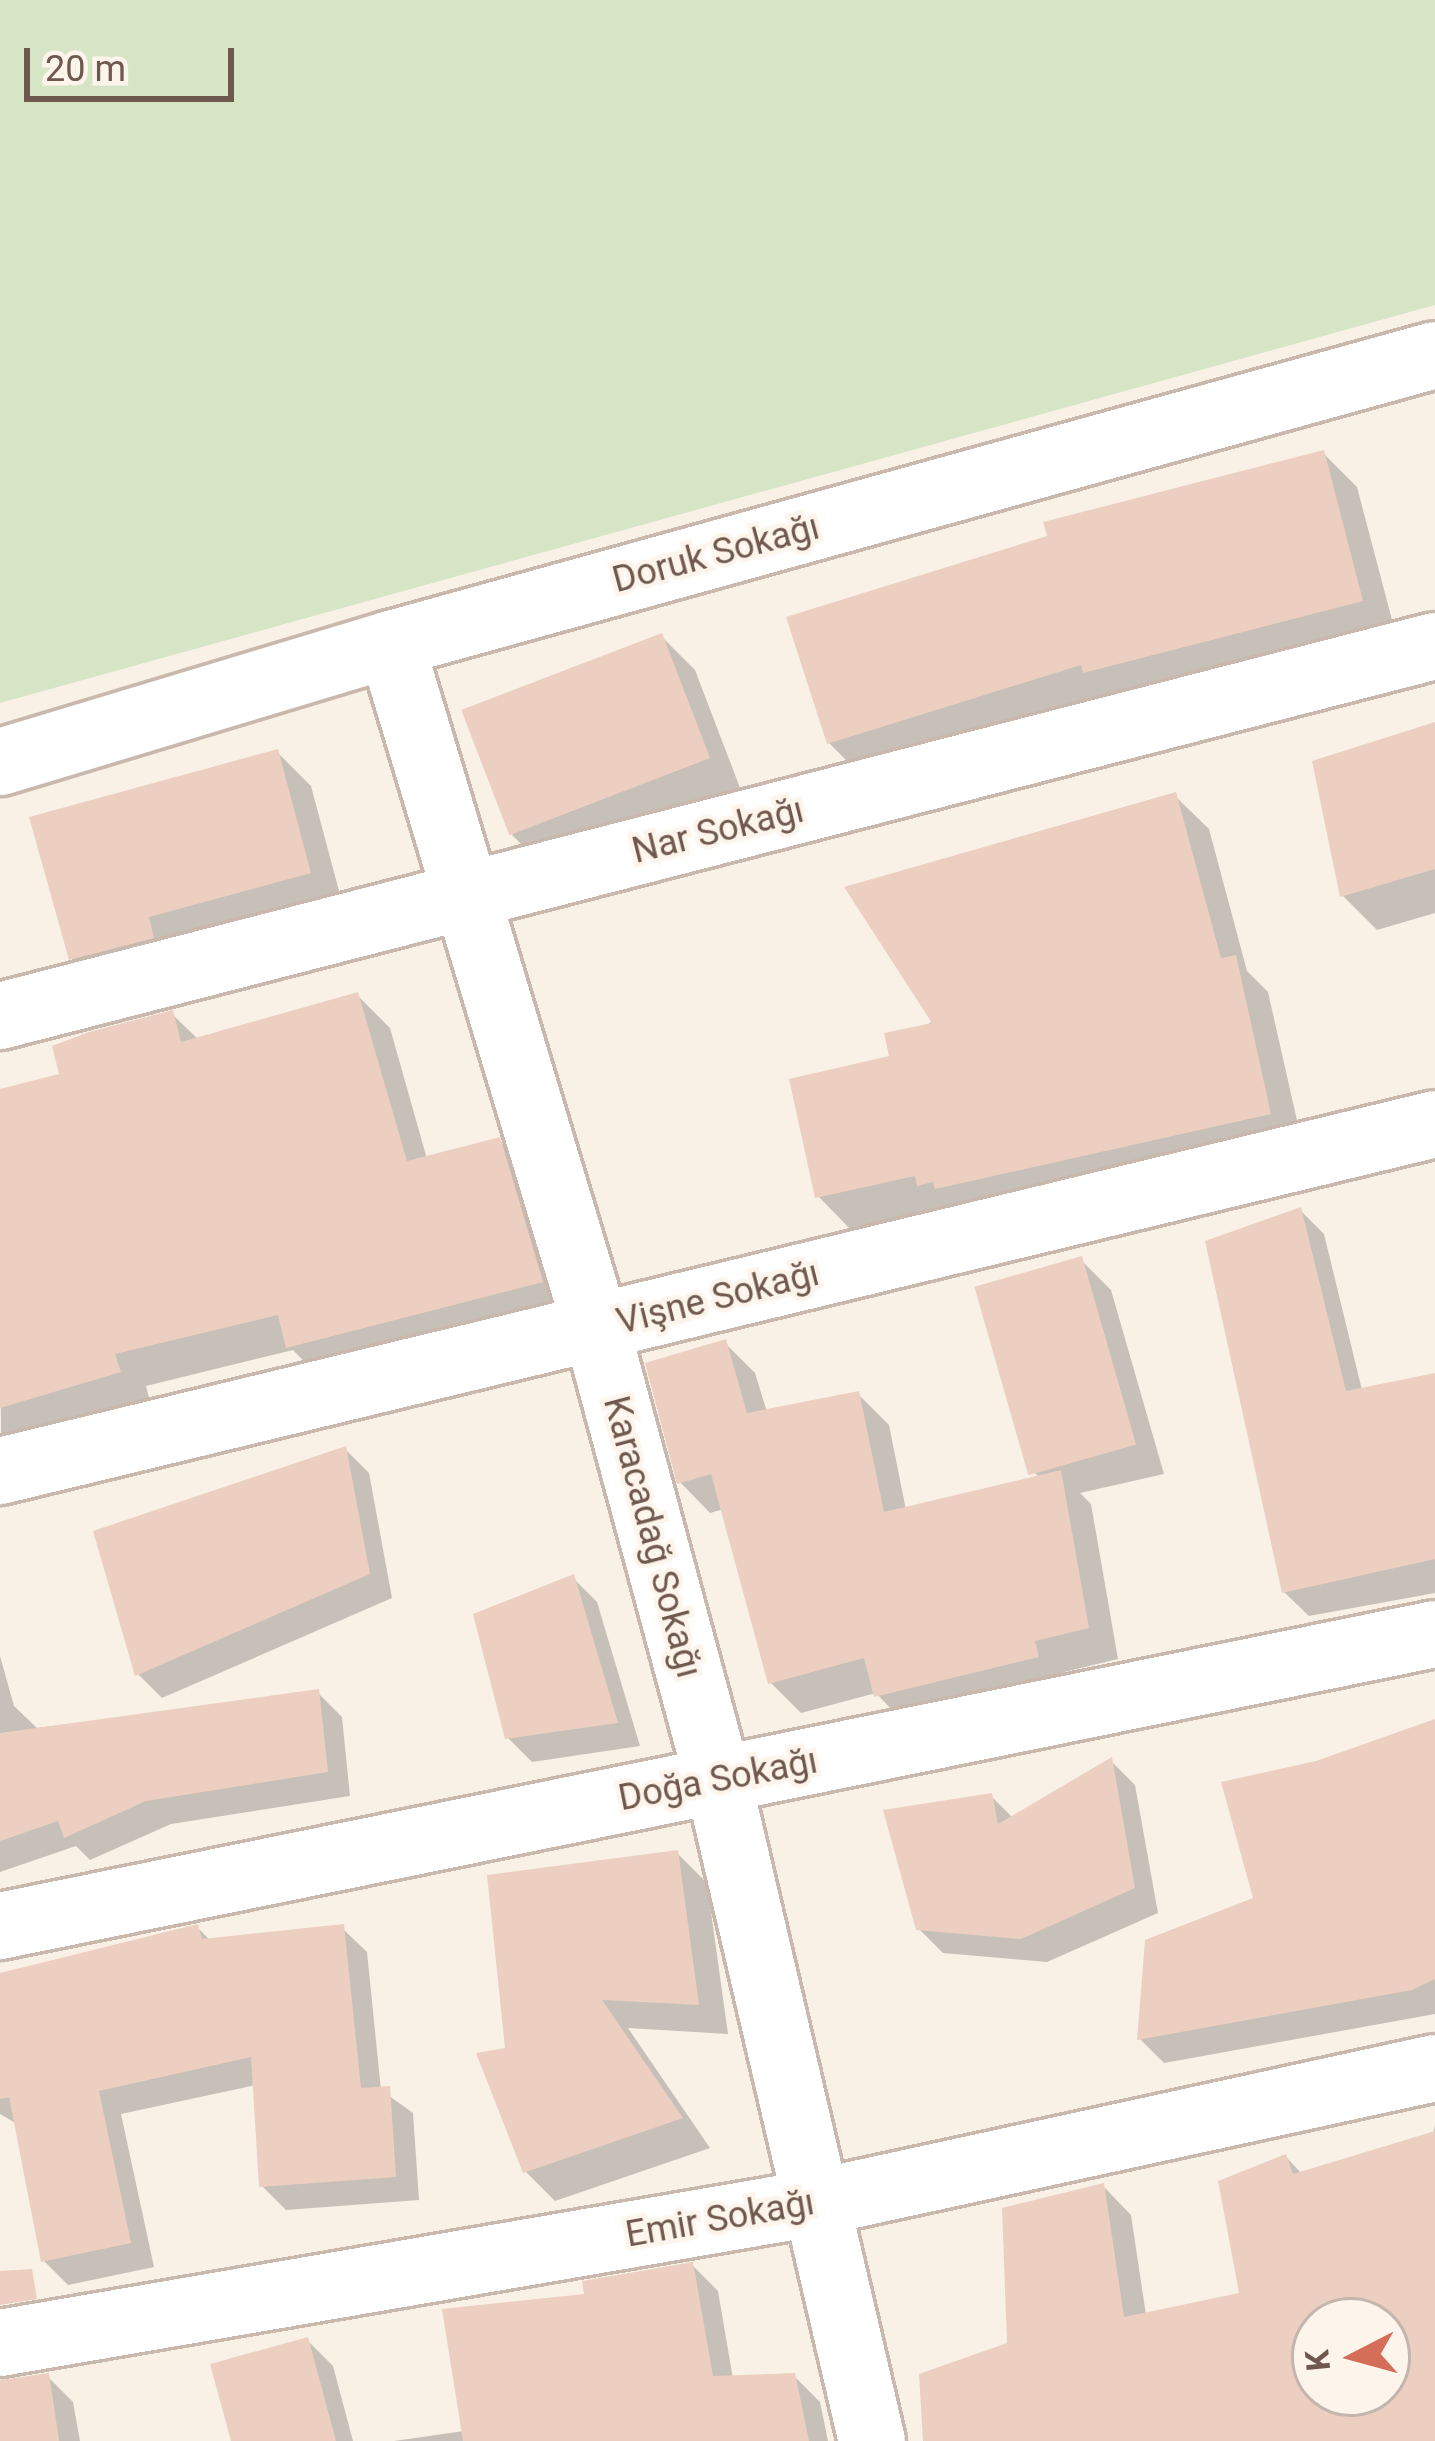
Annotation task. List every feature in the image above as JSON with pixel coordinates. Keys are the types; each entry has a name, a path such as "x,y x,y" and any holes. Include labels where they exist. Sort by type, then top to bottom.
{"street":[{"name":"Doruk Sokağı","path":"0,762 391,644 1435,355"},
{"name":"Karacadağ Sokağı","path":"391,644 596,1327 718,1780 872,2441"},
{"name":"Nar Sokağı","path":"0,1016 1435,646"},
{"name":"Vişne Sokağı","path":"0,1471 1435,1124"},
{"name":"Doğa Sokağı","path":"0,1926 1435,1634"},
{"name":"Emir Sokağı","path":"0,2343 820,2202 1435,2068"}],"green space":[{"path":"0,0 1435,0 1435,305 0,703"}],"building":[{"path":"1324,450 1363,601 1083,673 1081,665 827,744 786,617 1047,536 1043,522"},
{"path":"662,633 710,758 509,835 461,710"},
{"path":"1435,722 1435,869 1340,897 1312,761"},
{"path":"278,749 311,873 149,917 154,938 69,960 29,817"},
{"path":"1176,792 1221,958 1236,955 1271,1114 935,1189 933,1182 917,1186 915,1176 815,1198 789,1079 889,1056 884,1033 932,1023 844,887"},
{"path":"358,992 407,1161 500,1137 543,1282 286,1348 278,1315 115,1354 121,1372 0,1408 0,1089 59,1074 52,1046 89,1032 173,1010 181,1042"},
{"path":"1301,1207 1346,1391 1435,1373 1435,1559 1282,1593 1205,1241"},
{"path":"1082,1256 1136,1444 1028,1475 974,1287"},
{"path":"726,1339 747,1413 859,1391 884,1512 1061,1470 1089,1628 1035,1641 1039,1657 874,1697 864,1658 768,1684 711,1474 677,1484 645,1363"},
{"path":"346,1446 370,1574 135,1676 93,1531"},
{"path":"574,1574 618,1723 505,1739 473,1614"},
{"path":"319,1689 328,1772 146,1801 64,1838 58,1821 0,1841 0,1733"},
{"path":"1435,1719 1435,1979 1412,1990 1137,2040 1145,1940 1253,1898 1221,1782 1316,1761"},
{"path":"1112,1757 1135,1888 1021,1939 916,1930 883,1810 992,1793 998,1824"},
{"path":"678,1850 699,2005 602,2000 683,2118 523,2173 476,2053 505,2048 487,1875"},
{"path":"198,1924 202,1939 344,1924 361,2088 390,2086 396,2177 259,2187 251,2057 99,2091 131,2243 41,2262 9,2097 0,2099 0,1973"},
{"path":"1435,2131 1435,2441 923,2441 919,2374 1007,2343 1002,2208 1104,2183 1124,2317 1239,2293 1218,2181 1286,2154 1293,2174"},
{"path":"693,2262 713,2376 795,2373 809,2441 463,2441 442,2309 584,2294 582,2281"},
{"path":"32,2269 37,2299 0,2305 0,2271"},
{"path":"308,2337 336,2441 231,2441 210,2364"},
{"path":"49,2373 59,2441 0,2441 0,2380"}]}
